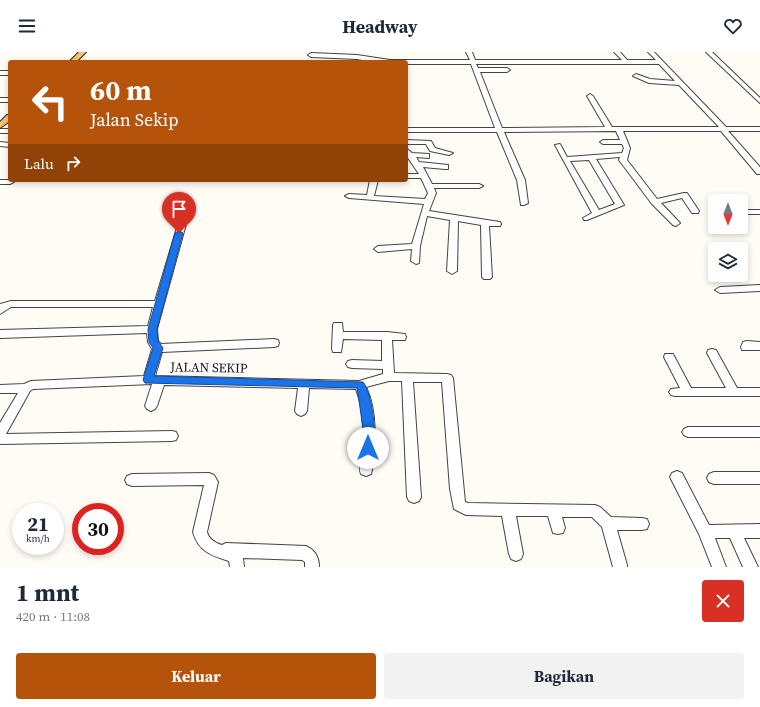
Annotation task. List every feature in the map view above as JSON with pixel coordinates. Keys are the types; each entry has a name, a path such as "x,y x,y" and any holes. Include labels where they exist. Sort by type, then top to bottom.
{"main road":[{"path":"74,60 83,52"},
{"path":"0,126 8,119"}],"street":[{"path":"469,52 474,61 511,159 523,183 524,203"},
{"path":"617,52 626,62"},
{"path":"651,52 759,170"},
{"path":"709,52 759,100"},
{"path":"311,55 357,57 369,60"},
{"path":"408,61 437,59 474,61 661,62"},
{"path":"477,70 507,70"},
{"path":"636,76 649,81 680,82"},
{"path":"590,96 625,142 627,148 623,160 655,202 676,223"},
{"path":"408,130 760,129"},
{"path":"408,142 429,142 432,150 449,153"},
{"path":"603,142 625,142"},
{"path":"558,145 597,214"},
{"path":"408,153 426,156"},
{"path":"403,247 416,261 416,246 424,213 432,193 425,176 408,153"},
{"path":"565,159 624,155"},
{"path":"587,218 620,205 591,158"},
{"path":"417,164 445,167"},
{"path":"408,176 425,176"},
{"path":"0,182 10,182"},
{"path":"370,198 374,182"},
{"path":"430,186 479,186"},
{"path":"655,202 684,195 695,211"},
{"path":"349,196 429,202"},
{"path":"152,406 158,348 153,342 152,329 187,206"},
{"path":"748,212 760,212"},
{"path":"424,213 497,224"},
{"path":"452,271 454,218"},
{"path":"485,223 487,277"},
{"path":"378,249 416,246"},
{"path":"720,290 760,288"},
{"path":"0,311 4,306 11,304 158,304"},
{"path":"0,334 152,329"},
{"path":"337,349 338,330 401,337"},
{"path":"387,336 389,377"},
{"path":"158,348 274,343"},
{"path":"746,347 760,346"},
{"path":"712,353 734,392"},
{"path":"669,357 688,392"},
{"path":"352,364 388,365"},
{"name":"JALAN SEKIP","path":"0,390 26,388 31,385 154,380 359,385 389,377 446,378 459,505 466,509 472,510 508,510"},
{"path":"407,378 414,497"},
{"path":"301,411 304,383"},
{"path":"359,385 362,388 365,400 369,437 366,470"},
{"path":"0,434 26,388"},
{"path":"675,392 760,392"},
{"path":"688,432 760,432"},
{"path":"0,439 172,436"},
{"path":"677,477 705,532 719,567"},
{"path":"714,478 760,478"},
{"path":"132,480 209,479 211,482 200,532 203,541 214,549 236,556 237,567"},
{"path":"516,554 508,510 595,512 608,523 620,565"},
{"path":"554,511 558,528"},
{"path":"608,523 642,524"},
{"path":"705,532 760,531"},
{"path":"734,532 751,567"},
{"path":"214,549 306,553 312,560 312,567"}],"route":[{"path":"179,233 152,329 153,342 158,348 148,380 359,385 362,388 365,400 369,437 368,448"}]}
